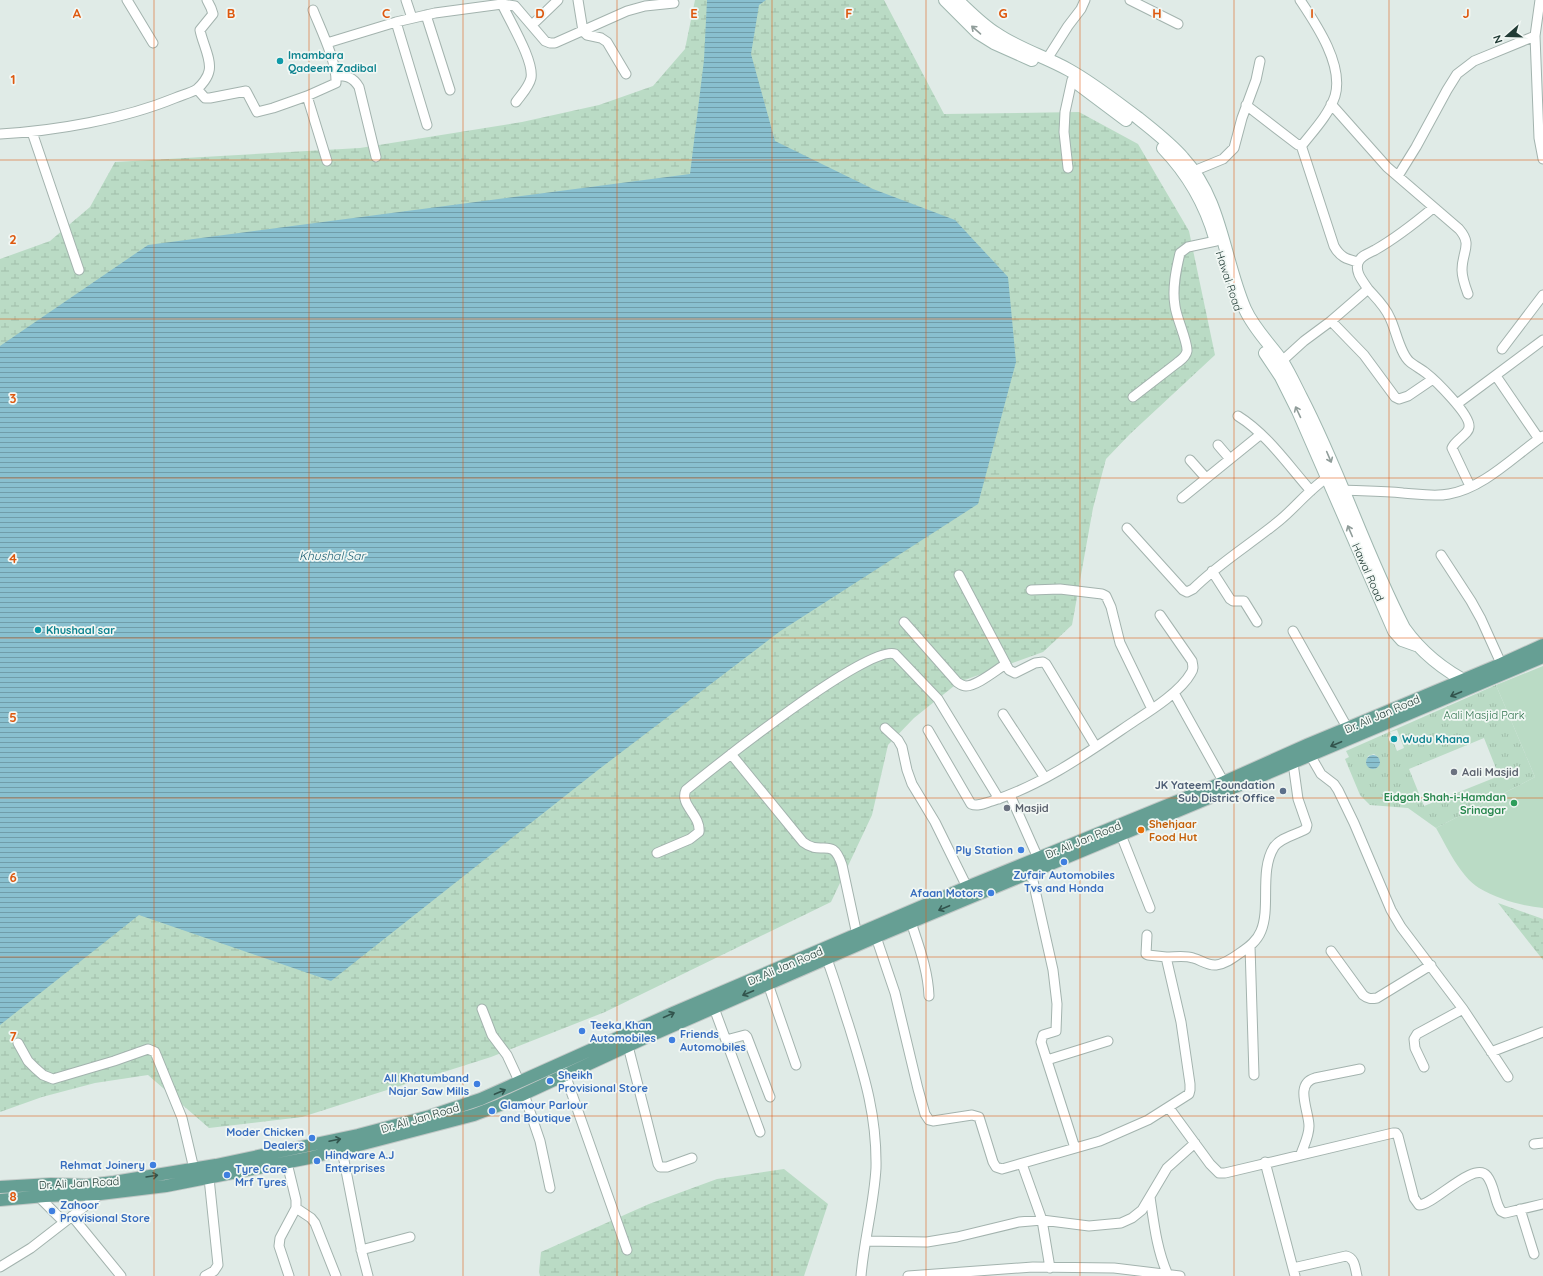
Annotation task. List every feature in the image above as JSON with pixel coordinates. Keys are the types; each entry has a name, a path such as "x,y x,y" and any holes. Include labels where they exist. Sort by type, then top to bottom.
{"main road":[{"name":"Hawal Road","path":"945,0 978,33 994,43 1050,63 1158,143 1190,172 1216,241 1230,291 1242,321 1281,377 1331,475 1342,490 1395,612 1416,645 1463,680 1475,686"},
{"name":"Hawal Road","path":"957,0 996,34 1103,91 1169,143 1190,172 1205,189 1219,222 1232,272 1246,311 1255,327 1282,361 1301,396 1394,631 1402,640 1416,645"},
{"name":"Dr. Ali Jan Road","path":"563,1069 628,1046 643,1033 714,1008 768,984 826,954 857,935 881,931 911,922 1121,835 1348,729 1475,686 1543,645"},
{"name":"Dr. Ali Jan Road","path":"0,1187 51,1184 87,1185 194,1169 359,1140 430,1116 484,1105 643,1033 881,931 967,887 1038,858 1226,786 1293,763 1463,680 1543,657"},
{"name":"Dr. Ali Jan Road","path":"0,1200 39,1196 100,1194 166,1186 287,1163 342,1150 359,1140"}],"street":[{"path":"127,0 153,43"},
{"path":"0,134 32,132 130,114 161,104 197,89 205,80 210,71 210,63 200,30 213,14 206,0"},
{"path":"406,0 412,18"},
{"path":"532,25 558,0"},
{"path":"578,0 583,31 587,35 601,38 607,42 626,74"},
{"path":"1050,63 1068,26 1081,9 1084,0"},
{"path":"1130,0 1178,24"},
{"path":"1300,0 1325,42 1334,65 1337,82 1335,95 1331,104 1322,120 1301,146"},
{"path":"1540,0 1535,36 1539,138 1543,159"},
{"path":"327,43 396,22 447,10 483,8 502,4 515,6 545,41 556,43 627,11 645,6 674,3"},
{"path":"502,4 528,57 531,68 530,78 525,89 516,102"},
{"path":"197,89 205,98 246,91 257,112 307,96 336,83 336,75 327,43 313,10"},
{"path":"426,15 450,90"},
{"path":"396,22 427,125"},
{"path":"1398,176 1457,74 1474,61 1535,36"},
{"path":"1190,172 1223,159 1234,148 1246,105 1256,80 1260,61"},
{"path":"336,75 349,77 355,80 359,87 376,157"},
{"path":"1068,168 1064,132 1065,112 1072,80"},
{"path":"307,96 327,161"},
{"path":"1331,104 1387,167 1466,236 1462,270 1468,294"},
{"path":"1246,105 1301,146 1334,246 1343,258 1358,262"},
{"path":"32,132 78,270"},
{"path":"1433,208 1390,241 1364,255 1358,262 1358,270 1360,278 1386,309 1404,354 1409,362 1433,379 1458,404 1468,422 1468,431 1453,443 1452,448 1470,486"},
{"path":"1133,397 1184,358 1187,351 1186,344 1174,305 1174,292 1180,253 1183,249 1188,247 1216,241"},
{"path":"1282,361 1304,341 1331,321 1368,289"},
{"path":"1502,349 1543,295"},
{"path":"1331,321 1364,355 1398,399 1408,396 1433,379"},
{"path":"1458,404 1543,340"},
{"path":"1342,490 1431,496 1450,494 1487,478 1541,438 1496,376"},
{"path":"1238,416 1261,434 1311,490"},
{"path":"1182,498 1261,434"},
{"path":"1218,445 1230,459"},
{"path":"1190,460 1206,478"},
{"path":"1127,528 1183,590 1187,592 1193,589 1212,571 1280,520 1311,490 1331,475"},
{"path":"1441,556 1471,601 1481,619 1503,669"},
{"path":"1212,571 1230,599 1233,601 1244,601 1257,622"},
{"path":"959,575 1009,670 1015,673 1035,663 1043,662 1046,664 1096,747"},
{"path":"1031,590 1060,589 1102,594 1106,596 1111,607 1116,633 1120,643 1152,709"},
{"path":"928,730 971,804 978,805 1010,795 1045,778 1096,747 1152,709 1174,693 1191,674 1193,668 1192,661 1160,615"},
{"path":"904,622 957,682 963,686 975,684 1006,664"},
{"path":"1293,631 1348,729"},
{"path":"657,853 690,839 699,832 700,827 698,820 685,801 684,795 686,790 731,754 823,688 864,663 891,652 895,654 938,699 999,798"},
{"path":"1174,693 1226,786"},
{"path":"1003,714 1045,778"},
{"path":"885,728 898,740 902,747 912,784 944,840 967,887"},
{"path":"731,754 803,842 815,848 828,848 834,850 842,865 857,935"},
{"path":"1310,755 1319,771 1334,784 1338,790 1354,823 1391,910 1401,926 1463,1009 1508,1077"},
{"path":"1147,935 1146,954 1148,956 1192,957 1210,965 1215,965 1232,958 1250,946 1261,931 1263,922 1267,870 1270,855 1276,846 1286,838 1306,830 1307,825 1298,799 1293,763"},
{"path":"1010,795 1038,858"},
{"path":"1121,835 1150,908"},
{"path":"1031,872 1049,947 1057,1004 1056,1031 1043,1035 1041,1042 1075,1148"},
{"path":"911,922 925,963 929,996"},
{"path":"881,931 914,1076 925,1114 929,1120 933,1121 976,1115 981,1120 993,1162 996,1167 1002,1169 1100,1141 1120,1133 1169,1108 1188,1094 1190,1084 1181,1022 1166,957"},
{"path":"1250,946 1254,1075"},
{"path":"1331,951 1363,995 1372,999 1377,998 1431,965"},
{"path":"826,954 863,1070 872,1107 875,1130 876,1168 872,1206 861,1276"},
{"path":"768,984 796,1066"},
{"path":"482,1008 492,1035 507,1055 522,1088 540,1141 550,1188"},
{"path":"714,1008 760,1132"},
{"path":"1424,1067 1415,1048 1414,1039 1417,1034 1463,1009"},
{"path":"1491,1052 1543,1032"},
{"path":"726,1040 741,1035 745,1035 747,1037 770,1097"},
{"path":"1048,1060 1108,1041"},
{"path":"18,1043 28,1061 43,1075 53,1079 148,1049 155,1052 182,1118 194,1169"},
{"path":"628,1046 658,1164 660,1167 667,1167 692,1158"},
{"path":"563,1069 627,1250"},
{"path":"1301,1154 1309,1125 1304,1094 1305,1084 1309,1080 1315,1078 1360,1070"},
{"path":"1169,1108 1210,1164 1219,1173 1225,1173 1265,1162 1396,1133 1414,1198 1420,1205 1430,1202 1454,1184 1476,1173 1483,1173 1487,1176 1500,1211 1505,1213 1543,1204"},
{"path":"866,1241 927,1242 957,1237 1019,1222 1042,1220 1089,1226 1121,1223 1132,1218 1142,1210 1158,1181 1168,1168 1195,1143"},
{"path":"342,1150 361,1250 368,1276"},
{"path":"1265,1162 1294,1272 1350,1256 1353,1260 1357,1276"},
{"path":"287,1163 296,1200 296,1208 280,1238 279,1246 289,1276"},
{"path":"1022,1164 1042,1220 1050,1268"},
{"path":"205,1276 214,1271 218,1265 209,1178"},
{"path":"0,1267 31,1248 114,1182"},
{"path":"39,1196 64,1222"},
{"path":"1150,1197 1157,1242 1168,1275"},
{"path":"296,1208 311,1218 315,1223 336,1276"},
{"path":"1520,1209 1534,1254"},
{"path":"72,1216 121,1276"},
{"path":"361,1250 410,1237"},
{"path":"908,1276 1033,1272 1050,1268 1090,1272 1131,1269 1180,1276"}],"green space":[{"name":"Khushal Sar","path":"695,0 884,0 944,114 1079,112 1138,144 1189,231 1215,355 1130,434 1106,459 1093,508 1072,625 1043,652 959,682 914,718 888,745 872,815 831,902 605,1012 491,1057 302,1117 209,1128 148,1075 95,1083 42,1097 0,1112 0,259 50,241 90,207 115,162 360,148 522,122 599,105 653,86 685,49"},
{"name":"Eidgah Shah-i-Hamdan Srinagar","path":"1543,666 1543,908 1526,906 1510,901 1479,888 1472,883 1460,869 1436,828 1535,777 1496,685"},
{"name":"Aali Masjid Park","path":"1496,685 1535,777 1436,828 1408,808 1370,805 1360,795 1345,759 1349,757 1346,751","holes":["1397,730 1404,748 1397,751 1393,741 1390,743 1388,737 1391,734 1390,732","1484,738 1499,776 1424,806 1409,769","1374,754 1378,757 1380,761 1378,767 1373,769 1366,763 1368,756"]},
{"path":"1498,903 1543,919 1543,960"},
{"path":"784,1169 828,1204 804,1276 540,1276 541,1252 649,1204 717,1179"}],"water":[{"name":"Khushal Sar","path":"707,0 766,0 759,5 751,54 775,141 873,189 955,220 1008,277 1016,362 978,504 779,632 598,770 331,981 139,915 0,1025 0,346 148,245 690,174 704,60"},
{"path":"1370,755 1376,755 1380,759 1380,765 1376,769 1370,769 1366,765 1366,759"}],"place":[{"name":"Imambara Qadeem Zadibal","path":"280,61"},
{"name":"Khushaal sar","path":"38,630"},
{"name":"Wudu Khana","path":"1394,739"},
{"name":"Aali Masjid","path":"1454,772"},
{"name":"JK Yateem Foundation Sub District Office","path":"1283,791"},
{"name":"Eidgah Shah-i-Hamdan Srinagar","path":"1514,803"},
{"name":"Masjid","path":"1007,808"},
{"name":"Shehjaar Food Hut","path":"1141,830"},
{"name":"Ply Station","path":"1021,850"},
{"name":"Zufair Automobiles Tvs and Honda","path":"1064,862"},
{"name":"Afaan Motors","path":"991,893"},
{"name":"Teeka Khan Automobiles","path":"582,1031"},
{"name":"Friends Automobiles","path":"672,1040"},
{"name":"Sheikh Provisional Store","path":"550,1081"},
{"name":"All Khatumband Najar Saw Mills","path":"477,1084"},
{"name":"Glamour Parlour and Boutique","path":"492,1111"},
{"name":"Moder Chicken Dealers","path":"312,1138"},
{"name":"Hindware A.J Enterprises","path":"317,1161"},
{"name":"Rehmat Joinery","path":"153,1165"},
{"name":"Tyre Care Mrf Tyres","path":"227,1175"},
{"name":"Zahoor Provisional Store","path":"52,1211"}]}
